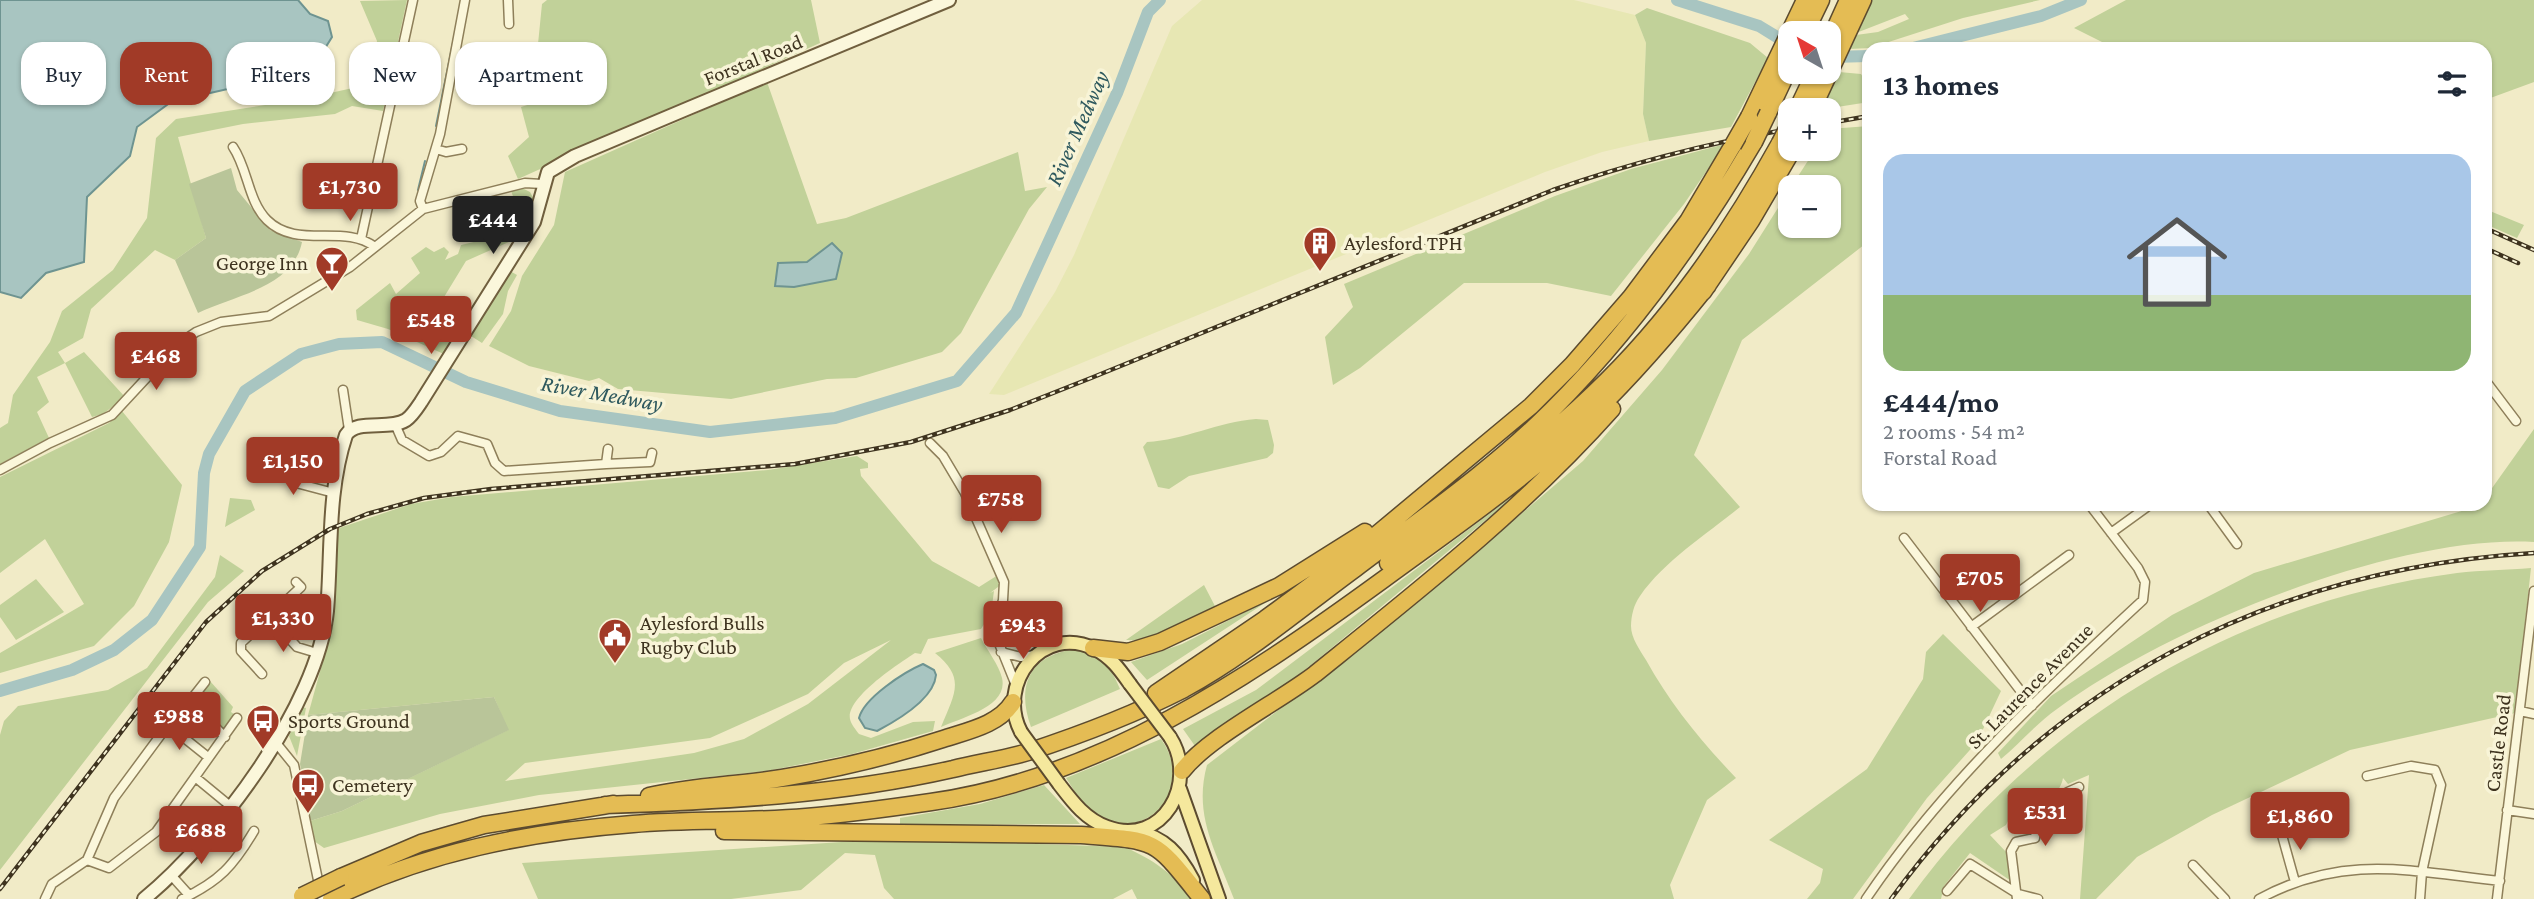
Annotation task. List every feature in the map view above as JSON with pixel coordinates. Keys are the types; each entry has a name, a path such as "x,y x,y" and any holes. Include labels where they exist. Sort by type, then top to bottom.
{"highway":[{"path":"605,805 726,800 865,786 1025,753 1184,689 1237,656 1443,502 1550,412 1598,362 1692,242 1754,142 1805,0"},
{"path":"1811,21 1821,0"},
{"path":"1838,21 1848,0"},
{"path":"1810,96 1863,0"},
{"path":"1125,715 1352,555 1486,445 1572,365 1631,298 1688,221 1749,117 1766,106 1779,84"},
{"path":"1200,702 1303,631 1516,461 1594,393 1651,333 1705,265 1778,159"},
{"path":"1182,771 1208,747 1312,676 1513,509 1553,472 1642,375 1708,285 1751,221 1780,161"},
{"path":"299,898 338,890 455,852 522,837 636,823 807,817 935,801 1003,789 1071,765 1200,702 1270,661 1451,530 1553,449 1626,380 1708,285"},
{"path":"1093,648 1118,652 1149,646 1279,586 1375,526 1486,445"},
{"path":"338,890 421,843 484,825 605,805 685,788 803,774 915,748 985,724 1003,715 1013,702"},
{"path":"592,828 1080,835 1139,840 1161,849 1203,899"},
{"path":"1080,835 1126,830"}],"main road":[{"path":"1203,899 1173,849 1154,836 1088,817 1021,732 1013,702 1015,683 1035,655 1065,644 1093,648 1114,663 1170,737 1178,752 1182,771 1180,789 1219,899"},
{"path":"1126,830 1163,815 1180,789"}],"street":[{"path":"360,239 413,0"},
{"path":"423,209 420,201 436,149 465,0"},
{"path":"508,0 509,24"},
{"name":"Forstal Road","path":"542,184 548,172 575,156 949,0"},
{"path":"233,147 242,160 264,217 276,228 289,233 360,239 375,247"},
{"path":"436,149 446,152 463,149"},
{"path":"0,470 50,443 112,415 177,345 196,332 220,322 269,316 342,272 423,209 525,183 542,184 534,222 425,396 405,420 395,424 349,430"},
{"path":"2492,389 2516,421"},
{"path":"144,899 171,875 277,744 287,728 317,653 327,611 334,493 344,441 349,430 343,390"},
{"path":"395,424 402,440 429,456 441,452 458,436 487,444 495,463 504,471 650,462 652,453"},
{"path":"930,443 943,456 965,494 1004,582 1003,600 994,631 1015,683"},
{"path":"606,464 608,449"},
{"path":"271,463 300,484 334,493"},
{"name":"St. Laurence Avenue","path":"1866,899 1928,813 2032,706 2143,600 2145,582 2094,511"},
{"path":"2111,533 2141,511"},
{"path":"2213,511 2237,544"},
{"path":"1904,538 2032,706"},
{"path":"1971,626 2069,555"},
{"path":"262,674 241,651 241,643 301,587 296,582"},
{"name":"Castle Road","path":"2497,899 2534,591"},
{"path":"270,617 297,647 317,653"},
{"path":"1001,652 1021,657 1035,655"},
{"path":"45,899 52,884 87,860 114,798 168,725 205,682"},
{"path":"190,701 225,737"},
{"path":"2520,711 2534,715"},
{"path":"87,860 109,868 156,832 237,718"},
{"path":"168,725 208,757"},
{"path":"277,744 294,765 322,899"},
{"path":"2367,776 2411,766 2435,770 2441,785 2422,872 2420,899"},
{"path":"195,778 229,806"},
{"path":"2018,896 2011,851 2015,842 2035,838 2036,820 2058,795 2079,787"},
{"path":"2507,810 2534,814"},
{"path":"2280,828 2295,882"},
{"path":"171,875 186,897 225,874 254,831"},
{"path":"1947,891 1970,864 2018,896 2038,899"},
{"path":"2193,865 2225,899"},
{"path":"2261,899 2295,882 2337,870 2375,868 2500,881"}],"green space":[{"path":"407,0 398,42 377,42 360,1"},
{"path":"547,0 811,0 820,43 518,179 508,156 529,137 521,107 607,105 607,42 538,42 542,4"},
{"path":"1202,0 1574,0 1635,15 1646,43 1643,114 1649,141 1602,152 1545,172 1004,395 989,394 1055,292 1074,255 1172,26"},
{"path":"1872,0 2040,0 1963,18 1889,42 1862,42 1862,48 1849,49 1856,35 1878,32 1909,19 1905,14 1856,33"},
{"path":"2126,0 2534,0 2534,82 2492,97 2492,42 2102,42 2074,28"},
{"path":"1647,8 1750,43 1768,58 1731,127 1649,141 1643,114 1646,43 1635,15"},
{"path":"1841,72 1861,74 1862,103 1841,106 1841,98 1825,98 1832,84 1841,84"},
{"path":"767,82 817,224 846,218 1018,152 1025,191 1047,187 1029,209 961,333 942,352 856,378 827,379 731,399 618,389 599,378 589,381 529,366 489,346 511,311 522,276 554,225 565,172","holes":["807,262 775,285 778,263"]},
{"path":"349,89 349,105 384,105 383,111 352,106 335,114 243,124 178,137 206,238 175,260 155,250 91,309 83,338 58,352 65,363 37,377 49,402 37,412 49,438 0,464 0,428 8,423 13,395 50,342 62,311 113,270 147,218 156,138 176,119 265,105 335,105 335,92"},
{"path":"1862,127 1862,246 1742,340 1694,455 1740,507 1661,571 1640,596 1633,610 1632,635 1656,676 1687,722 1736,778 1707,800 1670,885 1674,899 1234,899 1208,833 1203,801 1207,765 1416,604 1583,461 1662,370 1749,254 1778,208 1778,238 1841,238 1841,175 1799,175 1808,161 1841,161 1841,128"},
{"path":"1725,144 1684,204 1611,296 1547,283 1464,283 1360,368 1333,385 1325,337 1353,307 1344,284 1555,196 1631,169"},
{"path":"231,168 237,190 270,230 302,242 296,258 275,280 198,313 175,260 206,238 189,184"},
{"path":"522,188 530,192 534,212 528,225 516,243 511,241 466,261 438,307 465,323 446,355 388,329 357,320 356,310 390,283 396,294 420,273 411,258 426,247 434,252 444,247 449,252 445,260 458,254 461,245 482,240 488,230 525,228 511,191"},
{"path":"2492,212 2524,225 2517,238 2492,227"},
{"path":"510,271 517,275 508,291 503,314 482,343 471,336"},
{"path":"84,352 125,397 103,414 92,417 65,363"},
{"path":"122,411 182,485 169,542 134,606 94,646 0,673 0,653 84,604 45,539 0,573 0,477 109,423"},
{"path":"1256,419 1268,420 1274,445 1273,453 1267,458 1189,476 1169,489 1158,487 1143,447 1147,442"},
{"path":"2534,429 2534,542 2478,544 2417,553 2351,570 2220,618 2103,678 2050,715 2001,759 1998,753 2051,696 2172,615 2254,573 2462,511 2492,511 2492,488"},
{"path":"857,456 868,463 868,468 860,469 861,476 932,561 979,587 998,575 1002,584 990,593 994,591 991,613 981,629 928,639 921,654 915,653 875,682 856,701 851,711 850,719 855,729 859,734 871,738 913,722 935,721 933,731 852,754 767,771 539,795 440,814 324,848 314,841 310,821 342,811 508,730 494,697 308,715 334,621 333,535 339,528 411,504 452,497 768,470","holes":["891,640 808,704 744,739 694,753 505,781 525,763 710,738 808,694 844,663"]},
{"path":"1534,480 1255,709 1195,746 1183,729 1256,690"},
{"path":"230,498 251,500 255,510 225,527"},
{"path":"220,555 244,571 208,602 0,870 0,735 4,721 18,706 108,690 147,668 215,577"},
{"path":"2531,568 2515,713 2350,750 2212,815 2137,857 2096,899 2080,899 2089,775 2068,784 2063,778 2057,792 2045,804 2016,820 2010,817 2006,825 1990,835 2007,853 2011,881 1970,853 1944,886 1941,899 1909,899 1960,835 2018,777 2081,725 2149,680 2222,642 2297,611 2376,588 2457,573"},
{"path":"36,579 64,612 16,640 0,617 0,605"},
{"path":"1204,585 1216,608 1162,634 1126,640"},
{"path":"1271,599 1147,680 1131,662 1182,644"},
{"path":"1943,634 2001,691 1977,742 1927,798 1853,899 1807,899 1820,883 1823,869 1769,840 1867,769 1923,679 1926,652"},
{"path":"981,638 1002,678 998,697 981,710 941,727 955,687 951,670 935,653"},
{"path":"1071,650 1089,653 1102,661 1120,689 1031,727 1025,700 1029,677 1035,667 1044,660"},
{"path":"210,681 233,707 231,712 234,714 223,731 196,703 197,696"},
{"path":"494,697 509,730 342,811 310,821 300,764 308,715"},
{"path":"302,707 306,708 297,756 289,736"},
{"path":"1161,739 1171,758 1173,777 1169,794 1159,808 1146,819 1129,823 1110,822 1087,809 1066,778"},
{"path":"1044,785 1080,824 900,825 900,818 980,804"},
{"path":"887,839 1125,847 1162,868 1191,899 1137,899 1132,889 1113,899 894,899 884,888 875,855 845,853 801,890 731,899 538,899 522,863"}],"water":[{"path":"0,0 298,0 310,14 328,21 332,37 329,42 226,42 226,89 212,93 212,42 120,42 120,105 167,105 137,127 130,156 87,197 84,262 46,273 21,298 0,292"},
{"path":"832,243 842,253 836,279 794,287 775,286 778,263 807,262"},
{"path":"923,664 934,670 936,675 934,684 921,701 877,731 865,728 859,718 868,702 896,679"}],"waterway":[{"name":"River Medway","path":"0,691 72,670 114,650 152,620 200,547 204,473 209,454 245,391 301,354 339,344 382,342 466,382 560,411 710,432 835,418 957,381 1016,313 1117,93 1148,12 1160,0"},
{"name":"River Medway","path":"1677,0 1759,26 1778,38"},
{"name":"River Medway","path":"1937,42 2041,16 2081,0"},
{"path":"436,126 457,23"},
{"name":"River Medway","path":"1841,57 1862,56"},
{"path":"418,190 425,161"}],"railway":[{"path":"1841,121 1862,117"},
{"path":"0,889 206,622 262,571 330,529 367,514 424,498 491,489 795,464 911,442 1010,410 1553,190 1670,155 1778,131"},
{"path":"2492,231 2534,250"},
{"path":"2492,251 2518,263"},
{"path":"1891,899 1953,823 2021,756 2094,699 2172,651 2256,613 2344,584 2437,564 2534,553"}],"place":[{"name":"Aylesford TPH","path":"1320,273"},
{"name":"George Inn","path":"332,293"},
{"name":"Aylesford Bulls Rugby Club","path":"615,665"},
{"name":"Sports Ground","path":"263,751"},
{"name":"Cemetery","path":"308,815"}]}
